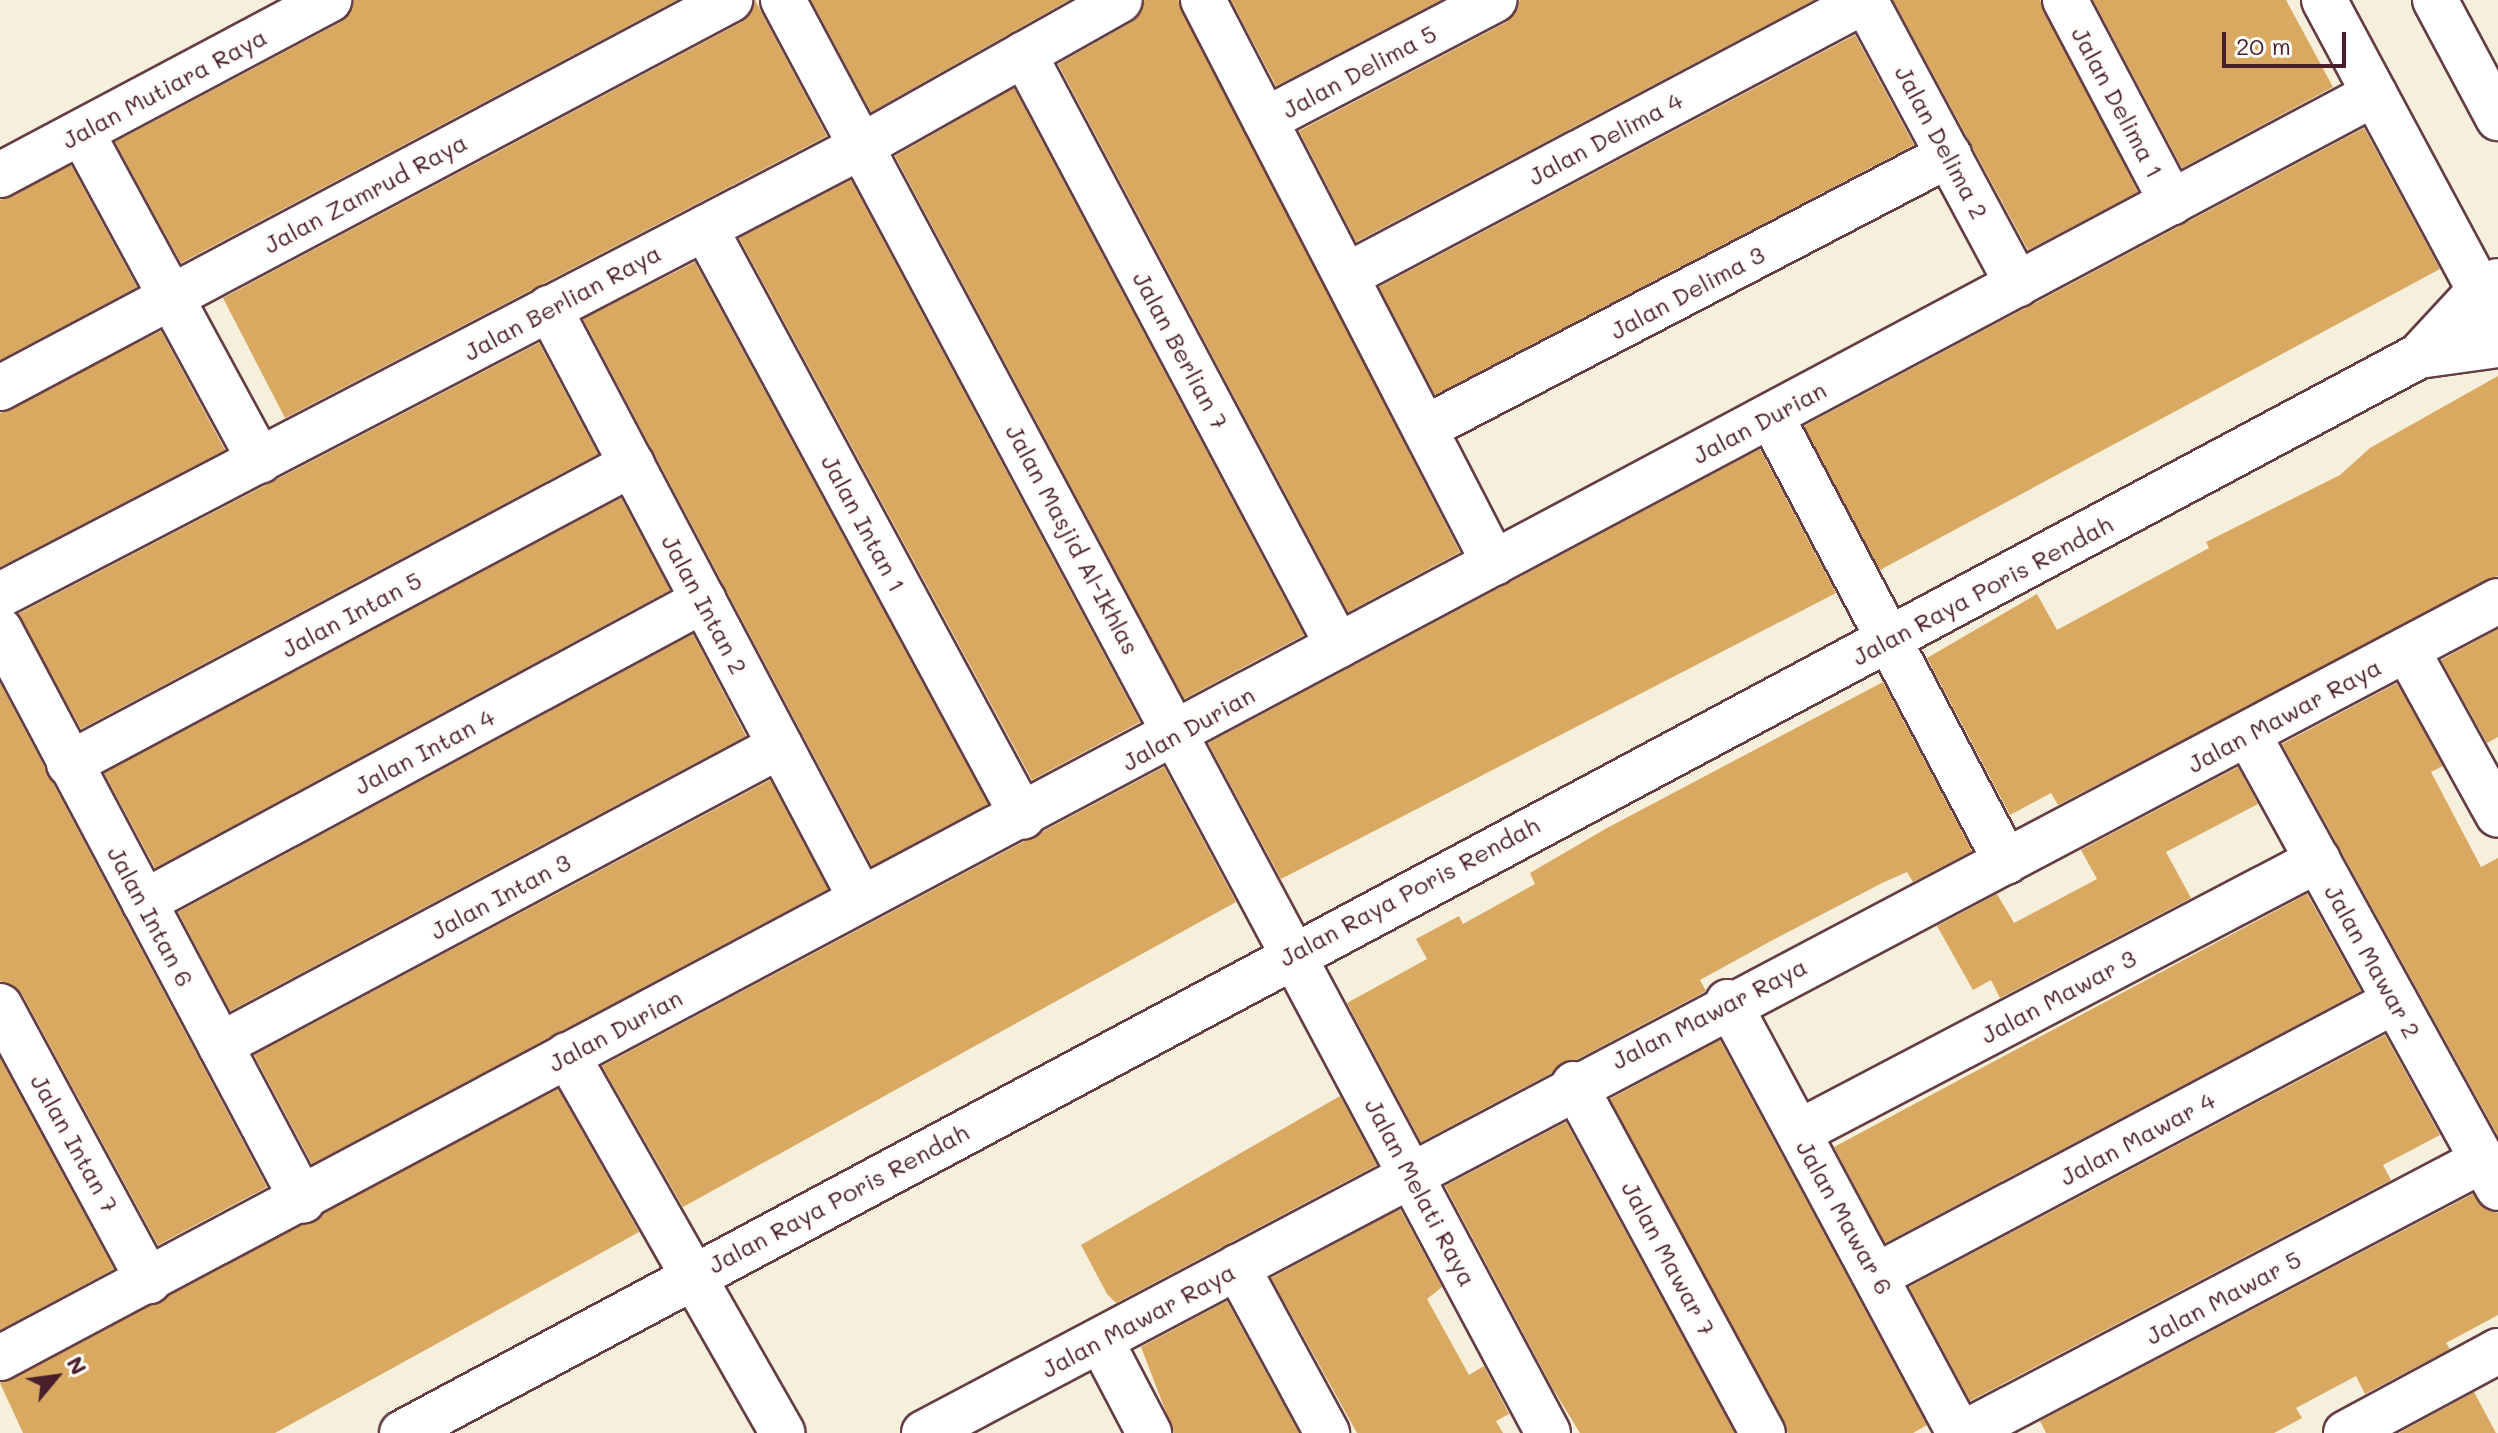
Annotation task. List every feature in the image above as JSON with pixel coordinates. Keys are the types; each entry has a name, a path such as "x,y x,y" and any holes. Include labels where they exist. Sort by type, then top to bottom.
{"street":[{"name":"Jalan Mutiara Raya","path":"0,175 329,0"},
{"name":"Jalan Zamrud Raya","path":"0,388 730,0"},
{"name":"Jalan Masjid Al-Ikhlas","path":"783,0 1289,942"},
{"name":"Jalan Berlian Raya","path":"0,595 861,147 1120,0"},
{"path":"1203,0 1494,563"},
{"name":"Jalan Delima 5","path":"1265,120 1495,0"},
{"name":"Jalan Delima 2","path":"1865,0 2018,285"},
{"name":"Jalan Delima 4","path":"1346,276 1865,0"},
{"name":"Jalan Delima 1","path":"2065,0 2172,203"},
{"path":"2324,0 2374,94 2492,299"},
{"path":"2435,0 2498,118"},
{"name":"Jalan Berlian 7","path":"1024,54 1338,646"},
{"name":"Jalan Durian","path":"0,1358 303,1201 567,1055 1023,817 2374,94"},
{"path":"82,133 260,461"},
{"name":"Jalan Delima 3","path":"1425,428 1949,155"},
{"name":"Jalan Intan 1","path":"705,228 1023,817"},
{"name":"Jalan Raya Poris Rendah","path":"402,1433 697,1273 1289,942 1886,641 2419,356 2492,299"},
{"name":"Jalan Intan 2","path":"549,308 861,899"},
{"name":"Jalan Raya Poris Rendah","path":"2419,356 2498,345"},
{"path":"1771,416 1886,641 2006,862"},
{"name":"Jalan Intan 5","path":"69,764 632,464"},
{"name":"Jalan Intan 4","path":"144,902 704,600"},
{"name":"Jalan Mawar Raya","path":"924,1433 1101,1341 1728,1002 2006,862 2498,601"},
{"name":"Jalan Intan 6","path":"0,630 303,1201"},
{"path":"2407,650 2498,815"},
{"name":"Jalan Mawar 2","path":"2248,734 2490,1174"},
{"name":"Jalan Intan 3","path":"220,1045 780,746"},
{"name":"Jalan Mawar 3","path":"1799,1132 2318,860"},
{"name":"Jalan Melati Raya","path":"1289,942 1548,1433"},
{"name":"Jalan Mawar 4","path":"1878,1275 2395,1001"},
{"name":"Jalan Mawar 6","path":"1728,1002 1961,1433"},
{"name":"Jalan Intan 7","path":"0,1006 149,1281"},
{"path":"567,1055 697,1273 783,1433"},
{"name":"Jalan Mawar 7","path":"1574,1084 1763,1433"},
{"name":"Jalan Mawar 5","path":"1961,1433 2490,1174"},
{"path":"1237,1267 1327,1433"},
{"path":"1101,1341 1149,1433"},
{"path":"2346,1433 2498,1351"}],"building":[{"path":"354,0 677,0 181,263 115,142 341,22"},
{"path":"755,0 827,136 285,418 223,298 742,22"},
{"path":"811,0 1069,0 871,112"},
{"path":"1145,0 1178,0 1460,552 1348,612 1058,64 1132,22"},
{"path":"1231,0 1441,0 1276,86"},
{"path":"1520,0 1814,0 1356,242 1299,131 1507,22"},
{"path":"1893,0 2040,0 2138,192 2028,250"},
{"path":"2093,0 2286,0 2333,87 2182,168"},
{"path":"1855,35 1914,145 1435,395 1379,287"},
{"path":"1014,88 1304,635 1184,699 895,156"},
{"path":"2364,128 2440,269 1880,570 1804,426"},
{"path":"71,165 137,287 0,360 0,200"},
{"path":"851,180 1140,722 1032,780 739,238"},
{"path":"695,262 988,804 872,866 583,319"},
{"path":"161,331 225,450 0,567 0,413"},
{"path":"539,343 598,454 81,729 18,614"},
{"path":"2498,376 2498,576 2058,805 2051,793 2010,815 1927,658 2037,594 2057,630 2209,548 2206,542 2340,475 2370,448"},
{"path":"1760,449 1836,593 1281,879 1208,743"},
{"path":"621,498 670,590 155,868 104,773"},
{"path":"2498,629 2498,737 2487,743 2441,660"},
{"path":"693,634 746,736 230,1011 178,912"},
{"path":"1883,682 1972,851 1913,882 1907,872 1884,882 1769,942 1700,980 1706,991 1421,1142 1347,1003 1427,959 1416,939 1459,916 1463,924 1535,884 1530,873 1607,828"},
{"path":"0,683 267,1187 158,1245 22,994 0,981"},
{"path":"2397,683 2443,766 2431,772 2481,867 2498,858 2498,1136 2282,744"},
{"path":"1164,767 1236,902 683,1207 602,1066"},
{"path":"2238,767 2258,804 2166,852 2191,898 2000,998 1991,980 1973,990 1937,926 1997,894 2014,923 2097,879 2081,850"},
{"path":"770,780 828,889 312,1164 254,1055"},
{"path":"2307,894 2361,991 1885,1243 1834,1147"},
{"path":"2385,1035 2440,1135 2383,1165 2391,1180 1970,1401 1909,1287"},
{"path":"1720,1040 1927,1425 1913,1433 1788,1433 1610,1099"},
{"path":"0,1058 114,1269 0,1330"},
{"path":"558,1089 639,1232 275,1433 23,1433 0,1383"},
{"path":"1340,1096 1377,1165 1116,1303 1107,1294 1081,1245"},
{"path":"1566,1122 1735,1433 1580,1433 1553,1389 1445,1186"},
{"path":"2473,1194 2498,1213 2498,1315 2446,1343 2450,1349 2365,1394 2356,1376 2296,1408 2302,1418 2274,1433 2046,1433 2040,1421"},
{"path":"1400,1209 1442,1287 1427,1299 1469,1375 1484,1366 1509,1414 1496,1421 1503,1433 1357,1433 1271,1278"},
{"path":"1227,1301 1299,1433 1174,1433 1141,1347"},
{"path":"2474,1392 2496,1433 2399,1433"}]}
